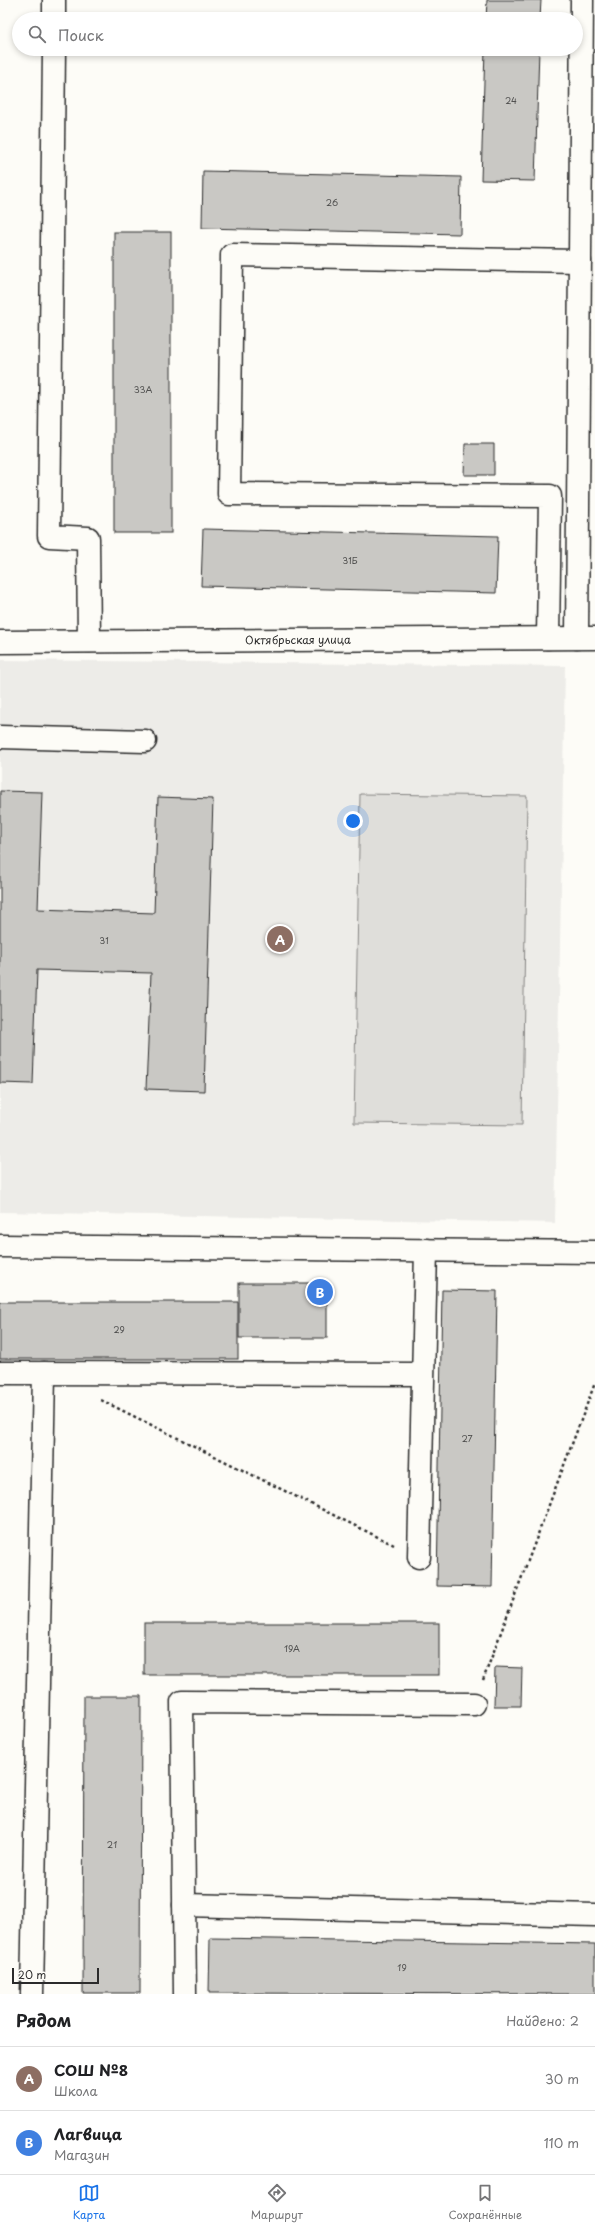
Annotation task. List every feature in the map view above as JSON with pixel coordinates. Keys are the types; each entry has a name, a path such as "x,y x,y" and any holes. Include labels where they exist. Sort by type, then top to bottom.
{"street":[{"path":"54,0 54,12"},
{"path":"582,0 582,12"},
{"path":"54,56 49,536 88,538 89,641"},
{"path":"582,56 580,261 586,638"},
{"path":"548,638 550,496 229,494 232,255 580,261"},
{"name":"Октябрьская улица","path":"0,642 586,638"},
{"path":"0,737 145,741"},
{"path":"0,1246 595,1252"},
{"path":"419,1557 426,1250"},
{"path":"0,1373 422,1374"},
{"path":"32,1994 44,1373"},
{"path":"185,1994 182,1702 474,1704"},
{"path":"184,1905 595,1915"}],"path":[{"path":"474,1704 595,1383"},
{"path":"94,1397 419,1557"}],"shaded area":[{"path":"0,660 565,666 555,1223 0,1212"},
{"path":"360,794 527,796 522,1125 354,1123"}],"building":[{"path":"487,0 541,0 540,12 486,12"},
{"path":"485,56 539,56 535,181 481,180"},
{"path":"203,171 461,177 460,234 202,228"},
{"path":"114,232 171,232 171,533 114,533"},
{"path":"465,444 494,444 494,475 464,475"},
{"path":"203,529 498,536 496,593 201,586"},
{"path":"0,791 42,792 38,909 154,913 158,797 213,799 204,1091 146,1089 151,973 37,970 33,1084 0,1083"},
{"path":"239,1283 327,1283 327,1338 239,1338"},
{"path":"442,1290 497,1291 492,1587 437,1586"},
{"path":"0,1302 238,1302 238,1359 0,1359"},
{"path":"144,1623 439,1623 439,1675 144,1675"},
{"path":"495,1667 522,1668 521,1706 494,1706"},
{"path":"84,1696 141,1696 140,1993 83,1993"},
{"path":"210,1938 595,1944 595,1994 209,1993"}],"place":[{"name":"СОШ №8","path":"280,939"},
{"name":"Лагвица","path":"320,1292"}]}
